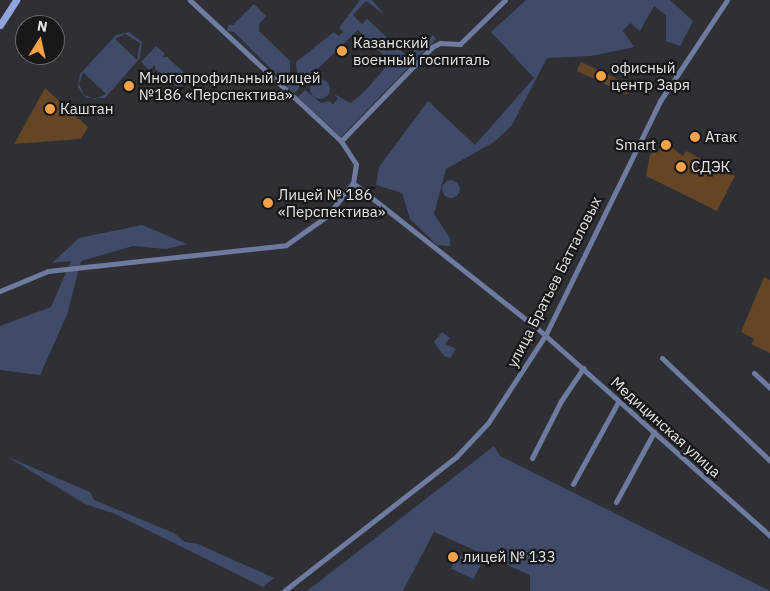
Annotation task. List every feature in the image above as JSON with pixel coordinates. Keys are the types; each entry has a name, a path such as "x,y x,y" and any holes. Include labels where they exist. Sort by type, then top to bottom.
{"street":[{"path":"0,25 16,0"},
{"path":"0,291 48,271 286,245 327,216 353,183 356,164 341,141 190,0"},
{"path":"341,141 432,47 440,43 460,44 505,0"},
{"name":"улица Братьев Батталовых","path":"284,591 473,441 513,389 545,336 660,101 727,0"},
{"name":"Медицинская улица","path":"353,183 583,368 618,402 770,536"},
{"path":"662,358 770,460"},
{"path":"532,458 561,401 583,368"},
{"path":"754,373 770,388"},
{"path":"573,484 618,402"},
{"path":"616,502 654,432"},
{"path":"765,531 770,526"}],"shaded area":[{"path":"360,0 372,0 385,15 366,1 353,15 362,24 367,19 406,55 419,41 424,46 433,35 436,39 341,137 298,97 305,90 321,103 328,101 333,104 338,99 334,94 351,103 366,90 390,62 358,30 304,82 299,77 295,81 300,87 295,93 286,87 297,74 296,62 334,32 339,36 343,32 339,28"},
{"path":"526,0 670,0 693,21 680,46 666,41 666,15 654,6 640,31 630,23 623,31 634,47 591,56 547,58 512,125 494,142 446,169 434,214 450,238 450,246 437,245 410,219 402,193 376,185 379,167 428,101 475,145 534,78 491,32"},
{"path":"254,4 266,16 259,24 259,31 290,61 290,73 283,81 234,32 227,31 228,25 233,25"},
{"path":"129,32 142,42 140,58 105,98 97,98 106,94 83,73 79,84 84,95 92,98 86,98 78,87 80,74 116,35","holes":["125,34 140,43 137,60 115,39"]},
{"path":"156,46 165,54 162,57 167,57 188,76 181,90 155,69 155,65 149,70 141,62"},
{"path":"320,79 327,82 330,89 327,96 320,99 313,96 310,89 313,82"},
{"path":"447,180 455,180 460,185 458,196 447,198 442,193 442,185"},
{"path":"142,225 187,244 166,249 133,246 81,261 67,315 40,375 0,370 0,326 51,307 71,261 52,263 79,238"},
{"path":"442,332 450,338 445,344 456,349 450,358 444,356 434,342"},
{"path":"494,446 500,456 770,591 530,591 530,575 434,532 403,591 307,591"},
{"path":"8,457 90,492 94,500 174,533 185,542 198,544 274,578 263,587 113,513 85,504"},
{"path":"458,554 480,565 473,579 451,568"}],"building":[{"name":"офисный центр Заря","path":"581,62 631,85 627,94 577,71"},
{"name":"Каштан","path":"45,88 88,127 81,139 14,144"},
{"path":"664,141 683,156 686,151 707,162 709,159 735,176 717,211 646,176 650,154 659,151"},
{"path":"764,277 770,280 770,353 751,344 754,339 741,332"}],"place":[{"name":"Казанский военный госпиталь","path":"342,51"},
{"name":"офисный центр Заря","path":"601,76"},
{"name":"Многопрофильный лицей №186 «Перспектива»","path":"129,86"},
{"name":"Каштан","path":"50,109"},
{"name":"Атак","path":"695,137"},
{"name":"Smart","path":"666,145"},
{"name":"СДЭК","path":"681,167"},
{"name":"Лицей № 186 «Перспектива»","path":"268,203"},
{"name":"лицей № 133","path":"453,557"}]}
